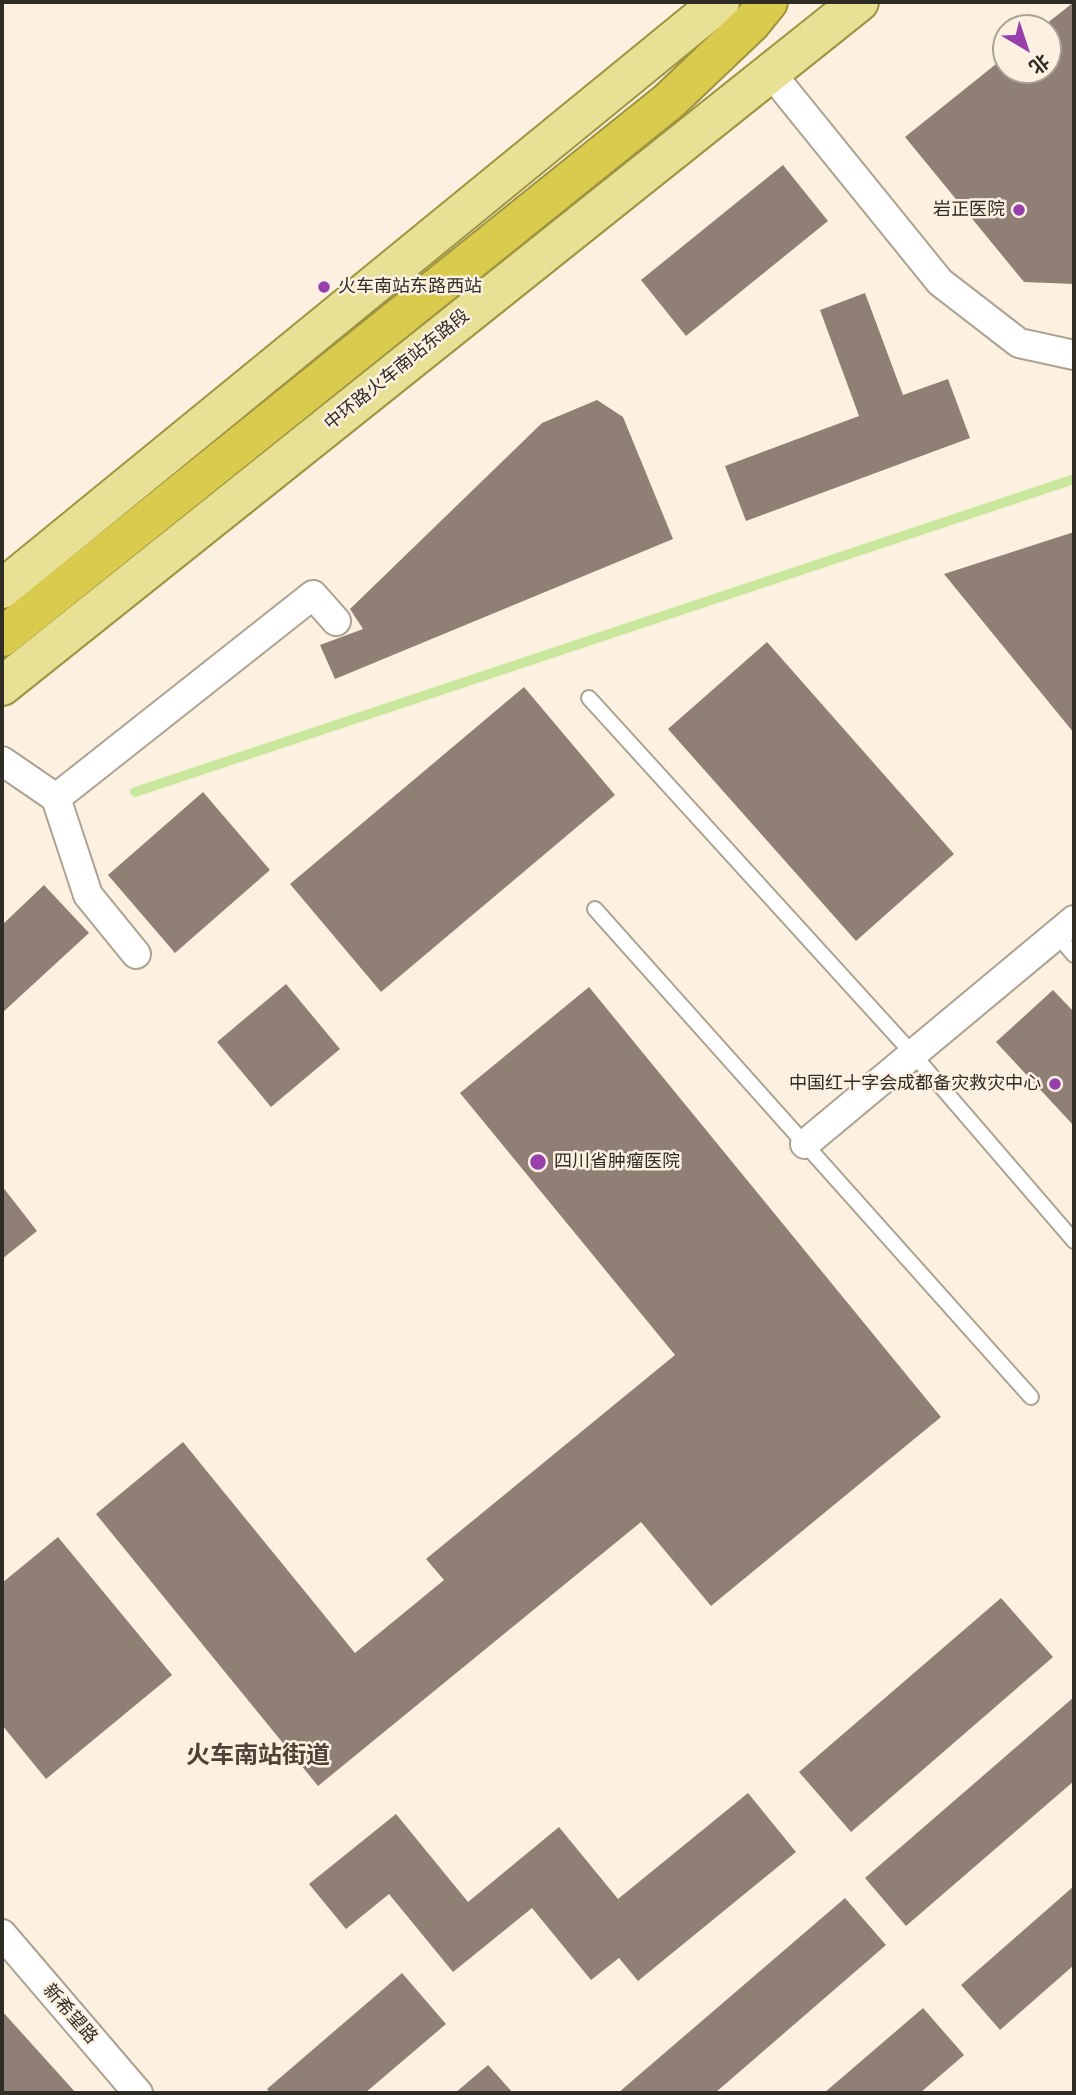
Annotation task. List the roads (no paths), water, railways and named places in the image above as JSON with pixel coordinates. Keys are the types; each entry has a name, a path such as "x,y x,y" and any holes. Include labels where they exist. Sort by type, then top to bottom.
{"highway":[{"path":"2,637 669,100 751,23 768,2"}],"main road":[{"path":"5,582 720,2"},
{"name":"中环路火车南站东路段","path":"2,686 859,2"}],"street":[{"path":"770,72 940,282 1019,343 1074,355"},
{"path":"56,798 313,595 336,621"},
{"path":"2,761 56,798 88,895 136,954"},
{"path":"806,1144 913,1055 1069,937"},
{"name":"新希望路","path":"2,1934 138,2093"}],"lane":[{"path":"589,698 913,1055 1074,1241"},
{"path":"595,909 1031,1397"}],"waterway":[{"path":"135,792 1074,479"}],"place":[{"name":"岩正医院","path":"1019,210"},
{"name":"火车南站东路西站","path":"324,287"},
{"name":"中国红十字会成都备灾救灾中心","path":"1055,1084"},
{"name":"四川省肿瘤医院","path":"538,1162"}],"district":[{"name":"火车南站街道","path":"258,1756"}]}
